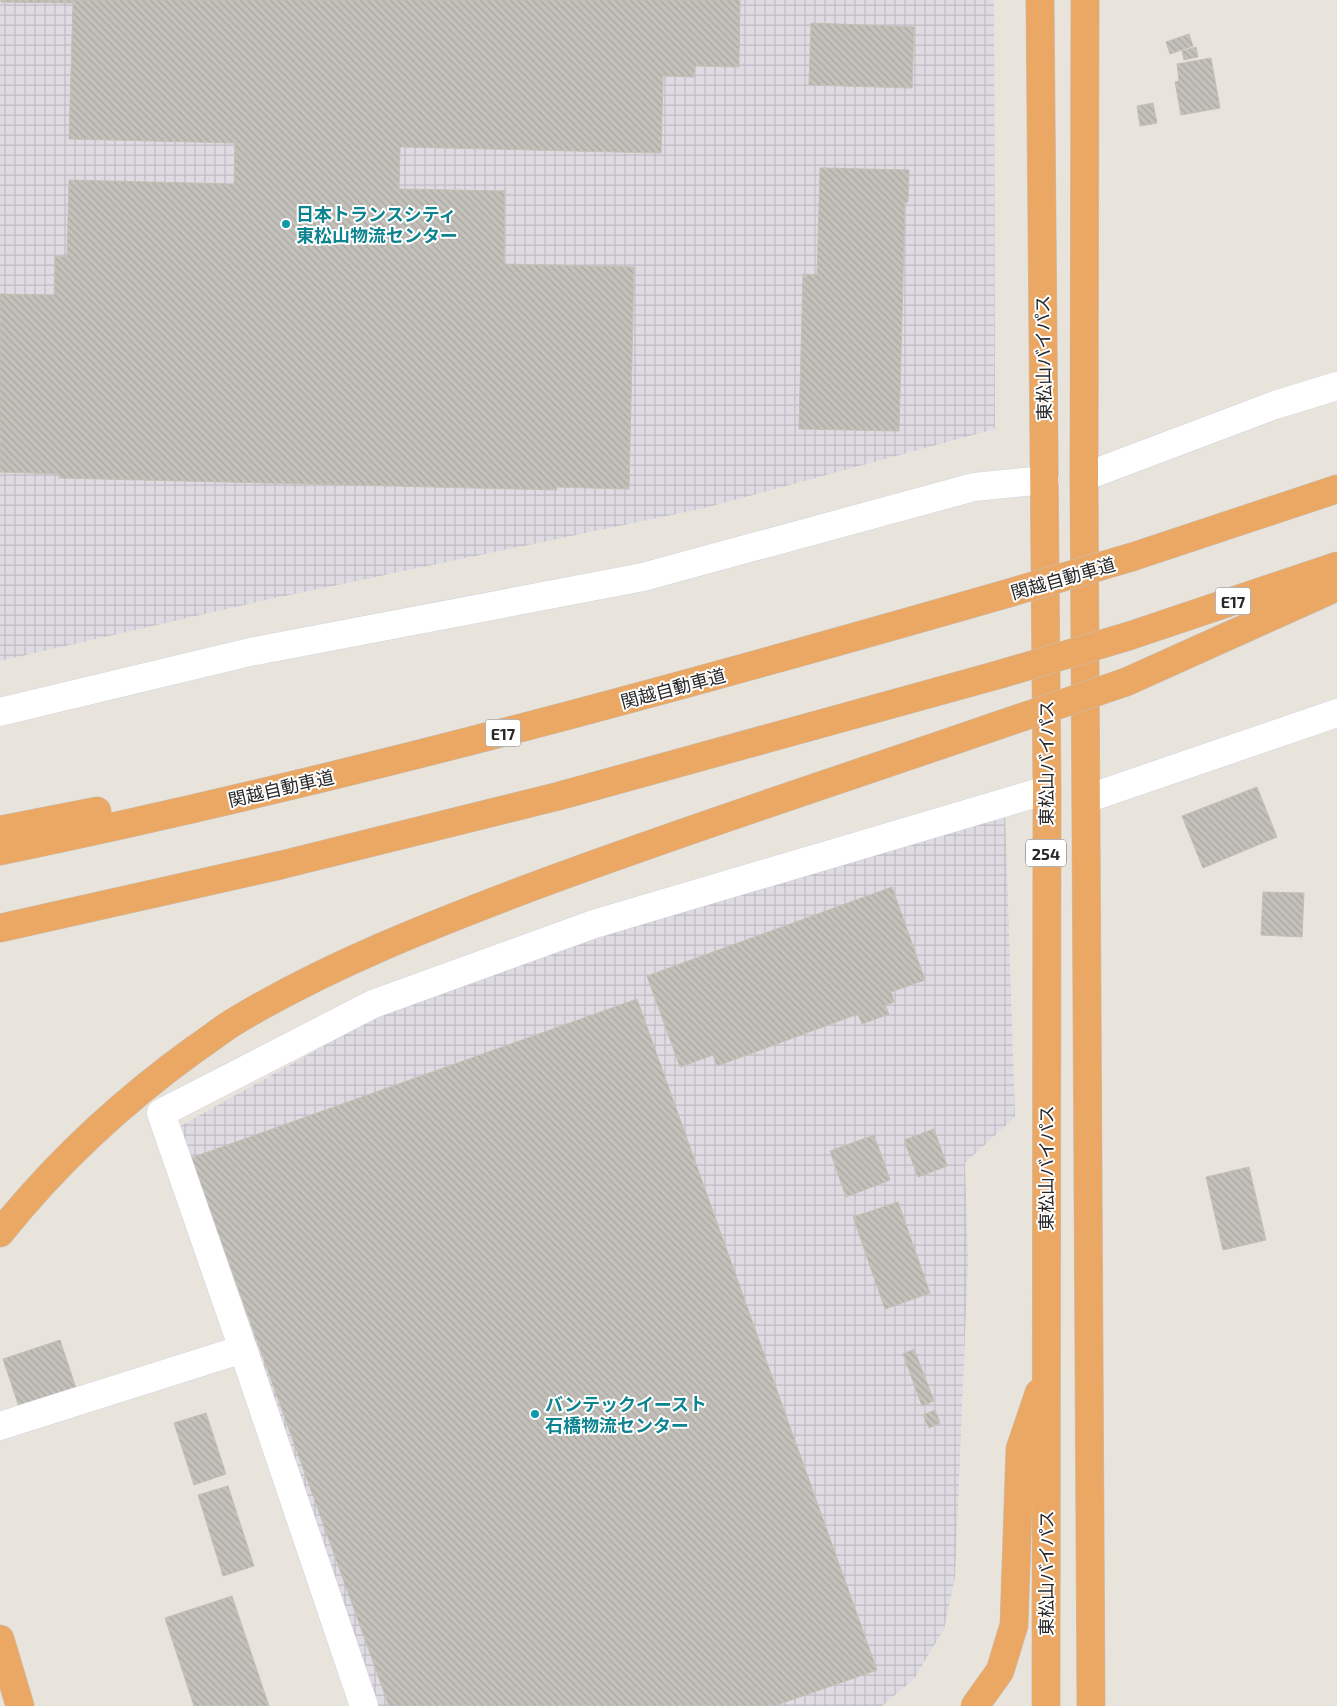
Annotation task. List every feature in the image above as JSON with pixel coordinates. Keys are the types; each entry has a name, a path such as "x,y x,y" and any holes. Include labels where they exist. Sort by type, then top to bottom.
{"highway":[{"name":"東松山バイパス","path":"1040,0 1047,790 1046,1706"},
{"name":"254","path":"1085,0 1084,477 1091,1706"},
{"name":"関越自動車道","path":"0,850 267,792 540,724 762,664 1132,558 1337,489"},
{"name":"E17","path":"0,928 291,862 558,796 1001,674 1129,636 1337,566"},
{"path":"0,1233 25,1202 86,1140 156,1078 236,1021 332,969 438,923 594,864 1126,682 1337,587"},
{"path":"0,830 540,724"},
{"path":"976,1706 1000,1671 1014,1625 1020,1449 1046,1372"},
{"path":"1,1646 20,1706"}],"street":[{"path":"1084,477 1275,405 1337,386"},
{"path":"0,712 250,652 643,577 974,487 1044,480"},
{"path":"1086,799 1337,713"},
{"path":"364,1706 161,1112 373,1004 594,924 1047,790"},
{"path":"0,1426 243,1349"}],"shaded area":[{"path":"0,0 994,0 995,429 705,508 266,600 0,661"},
{"path":"1005,810 1015,1117 965,1163 968,1261 955,1578 944,1629 914,1679 882,1706 370,1706 175,1129 381,1014 545,955"}],"building":[{"name":"日本トランスシティ 東松山物流センター","path":"1,0 740,0 739,67 695,66 694,77 663,76 661,153 400,147 399,189 505,191 504,264 634,267 629,489 556,487 557,490 59,478 59,474 0,472 0,294 54,295 55,256 67,257 69,180 234,184 235,143 69,139 73,3 1,2"},
{"path":"811,23 914,27 912,88 809,85"},
{"path":"1189,34 1193,46 1170,54 1166,42"},
{"path":"1196,47 1198,57 1184,60 1182,51"},
{"path":"1211,58 1220,108 1181,115 1175,82 1179,81 1177,64"},
{"path":"1153,103 1157,123 1140,126 1137,106"},
{"path":"820,168 909,170 908,202 905,202 899,431 799,429 803,274 817,275"},
{"path":"1257,787 1277,837 1203,868 1182,816"},
{"path":"892,887 925,980 891,992 894,1002 885,1005 889,1014 862,1024 858,1014 717,1066 713,1055 680,1067 647,976"},
{"path":"1263,892 1304,893 1302,937 1261,935"},
{"name":"バンテックイースト 石橋物流センター","path":"637,999 877,1670 774,1706 389,1706 191,1158"},
{"path":"934,1129 947,1166 918,1177 904,1140"},
{"path":"874,1135 890,1180 846,1197 830,1151"},
{"path":"1249,1167 1266,1240 1223,1250 1206,1177"},
{"path":"898,1202 930,1293 885,1309 853,1217"},
{"path":"60,1340 76,1388 19,1407 3,1359"},
{"path":"914,1349 934,1401 922,1406 903,1354"},
{"path":"935,1410 940,1423 929,1428 923,1415"},
{"path":"206,1413 226,1474 194,1485 174,1423"},
{"path":"228,1486 254,1566 223,1576 198,1495"},
{"path":"232,1596 269,1706 194,1706 165,1618"}],"place":[{"name":"日本トランスシティ 東松山物流センター","path":"286,224"},
{"name":"バンテックイースト 石橋物流センター","path":"535,1414"}]}
